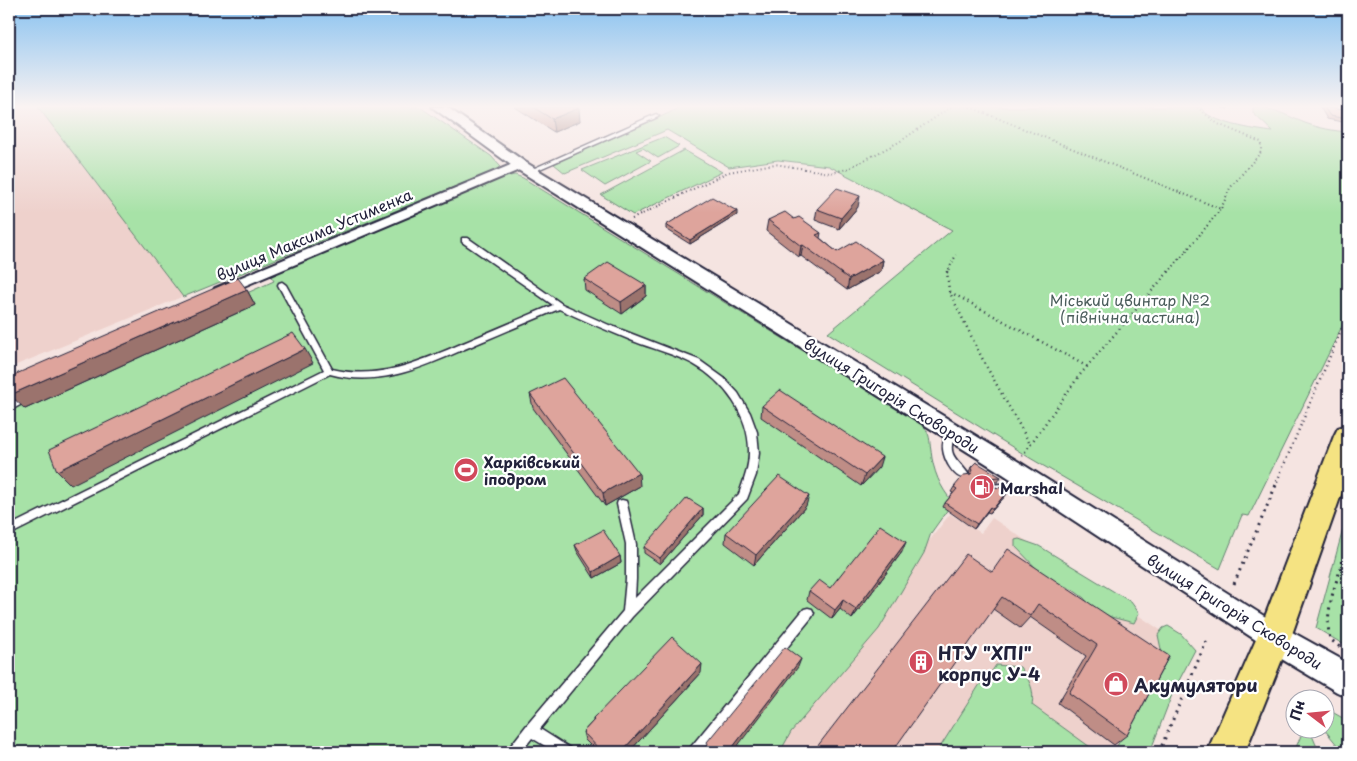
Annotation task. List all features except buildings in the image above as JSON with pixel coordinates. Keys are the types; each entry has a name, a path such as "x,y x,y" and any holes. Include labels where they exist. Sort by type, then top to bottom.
{"main road":[{"path":"1226,752 1274,637 1348,436"},
{"name":"вулиця Григорія Сковороди","path":"1274,637 1348,680"}],"street":[{"name":"вулиця Григорія Сковороди","path":"490,143 526,168 618,226 1011,468 1274,637"},
{"name":"вулиця Максима Устименка","path":"210,295 526,168"}],"lane":[{"path":"526,168 590,143"},
{"path":"465,240 559,306 606,327 696,362 721,380 735,395 745,413 752,432 753,460 751,475 743,496 628,613 512,752"},
{"path":"282,285 329,371"},
{"path":"9,531 329,371 352,377 400,371 424,364 559,306"},
{"path":"9,408 22,401"},
{"path":"951,432 946,445 948,454 953,464 964,475"},
{"path":"988,487 1002,489 1014,487 1028,480"},
{"path":"622,504 631,544 632,580 628,613"},
{"path":"694,752 808,613"},
{"path":"530,730 566,752"}],"path":[{"path":"618,226 727,172 775,164 830,173 848,169 897,143"},
{"path":"1059,143 1221,209"},
{"path":"1011,468 1088,367 1221,209 1230,188 1261,152 1261,143"},
{"path":"956,255 948,265 946,274 945,280 949,291 985,364 1030,444"},
{"path":"949,291 1088,367"},
{"path":"1234,584 1348,314"},
{"path":"1348,547 1328,612 1329,638 1348,653"},
{"path":"1159,752 1207,640"}],"shaded area":[{"path":"9,143 129,143 235,275 9,368"},
{"path":"950,514 981,533 992,518 1192,651 1145,752 765,752"}],"green space":[{"path":"65,143 471,143 491,156 500,166 496,170 183,297"},
{"name":"Міський цвинтар №2 (північна частина)","path":"602,143 637,143 565,173 554,164"},
{"path":"650,143 673,143 679,146 658,158 643,148 636,151 651,161 605,186 582,170"},
{"name":"Міський цвинтар №2 (північна частина)","path":"688,143 1348,143 1348,314 1249,516 1242,515 1220,569 1030,458 828,333 952,230 829,166 778,160 729,167"},
{"path":"684,150 722,172 633,215 601,195"},
{"name":"Харківський іподром","path":"515,175 523,178 923,425 927,432 935,472 944,491 953,502 931,533 924,553 879,629 791,732 780,752 9,752 9,399 274,281 270,275 504,177"},
{"path":"1348,511 1348,647 1316,628"},
{"path":"1019,539 1039,546 1131,602 1139,613 1134,623 1111,617 1092,608 1084,598 1073,590 1054,581 1037,569 1015,546 1015,540"},
{"path":"1168,626 1181,634 1195,650 1173,692 1150,752 1114,752 1154,675 1164,663 1158,635 1163,628"},
{"path":"996,665 1020,667 1026,676 1033,694 1032,705 1097,752 937,752 987,673 990,674"},
{"path":"1334,713 1348,721 1348,752 1343,752 1331,738 1334,738"},
{"path":"1300,738 1313,738 1319,752 1294,752"}],"place":[{"name":"Харківський іподром","path":"466,470"},
{"name":"Marshal","path":"982,487"},
{"name":"НТУ \"ХПІ\" корпус У-4","path":"921,662"},
{"name":"Акумулятори","path":"1116,684"}]}
